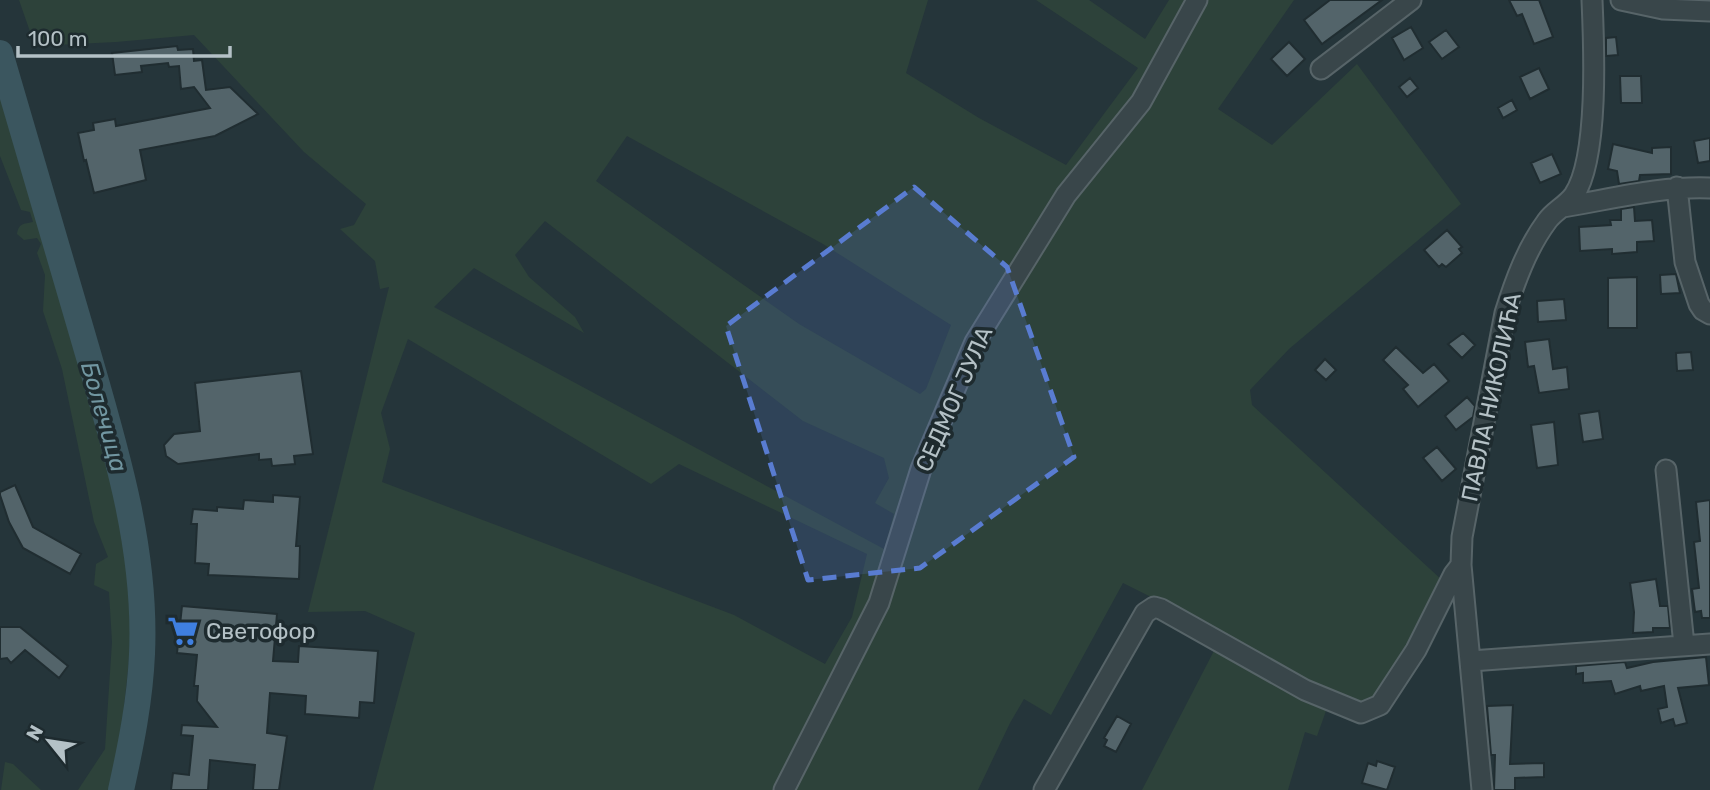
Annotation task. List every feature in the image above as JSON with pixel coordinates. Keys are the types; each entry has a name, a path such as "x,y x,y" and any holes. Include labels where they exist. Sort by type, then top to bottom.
{"street":[{"name":"СЕДМОГ ЈУЛА","path":"784,790 879,603 921,469 975,342 1066,195 1142,102 1197,0"},
{"path":"1321,69 1411,0"},
{"name":"ПАВЛА НИКОЛИЋА","path":"1482,790 1461,565 1462,537 1505,313 1515,282 1536,237 1553,212 1563,207 1574,195 1589,142 1595,54 1592,0"},
{"path":"1620,0 1664,9 1710,11"},
{"path":"1563,207 1677,187 1710,188"},
{"path":"1677,187 1685,262 1699,304 1710,314"},
{"path":"1666,470 1684,645"},
{"name":"ПАВЛА НИКОЛИЋА","path":"1044,790 1144,613 1149,609 1161,609 1305,691 1361,713 1380,705 1416,650 1461,565"},
{"path":"1471,660 1710,644"}],"highlighted area":[{"path":"914,187 1007,267 1074,457 920,568 808,580 726,326"}],"green space":[{"path":"19,0 928,0 906,73 979,118 1066,165 1138,68 1036,0 1089,0 1145,39 1169,0 1294,0 1218,109 1272,145 1357,64 1461,204 1289,349 1250,390 1252,405 1443,581 1418,634 1369,704 1359,708 1331,697 1317,736 1305,732 1288,790 1142,790 1217,645 1189,616 1123,583 1051,715 1024,699 978,790 373,790 415,633 365,611 308,612 389,287 380,289 375,261 340,229 354,225 366,204 304,152 194,35 35,46","holes":["627,136 823,244 951,325 926,389 920,394 799,324 596,181","545,221 803,421 884,458 889,478 875,503 894,514 884,549 434,307 474,268 584,333 575,317 529,277 515,255","408,339 651,484 679,464 867,554 852,617 825,664 734,615 382,482 390,449 381,413"]},
{"path":"0,82 113,479 130,575 131,629 128,670 119,752 110,790 78,790 105,749 112,642 109,592 94,585 96,564 108,557 94,522 62,369 43,311 45,275 37,253 41,244 37,238 24,240 17,234 20,226 33,222 30,212 21,210 0,156"},
{"path":"5,762 13,764 41,790 1,790"}],"building":[{"path":"1330,0 1382,0 1322,44 1304,20"},
{"path":"1509,0 1539,0 1553,37 1534,44 1522,14 1517,16"},
{"path":"1411,27 1423,48 1404,60 1392,38"},
{"path":"1446,30 1459,47 1442,59 1429,42"},
{"path":"1616,37 1618,55 1606,56 1606,38"},
{"path":"1289,42 1305,59 1287,76 1271,59"},
{"path":"177,46 178,50 193,49 194,61 202,60 206,90 230,87 258,114 215,136 140,150 146,180 94,193 78,133 94,130 93,123 115,119 116,126 210,108 194,87 181,89 179,66 169,67 168,63 141,66 142,72 115,75 112,53"},
{"path":"1539,68 1549,89 1530,99 1520,77"},
{"path":"1620,76 1641,76 1642,103 1621,103"},
{"path":"1410,78 1418,88 1407,97 1399,87"},
{"path":"1512,100 1517,110 1503,118 1498,108"},
{"path":"1710,138 1710,161 1698,163 1694,141"},
{"path":"1613,144 1652,153 1652,148 1671,147 1671,174 1640,175 1639,181 1619,184 1617,171 1608,169"},
{"path":"1552,154 1561,174 1540,183 1531,163"},
{"path":"1634,207 1635,221 1652,220 1654,241 1637,242 1637,252 1612,254 1612,249 1580,251 1579,227 1611,225 1610,220 1621,220 1621,209"},
{"path":"1447,230 1462,247 1459,249 1462,253 1446,267 1442,264 1439,267 1424,250"},
{"path":"1676,274 1680,293 1661,294 1660,275"},
{"path":"1637,277 1637,328 1608,328 1608,278"},
{"path":"1564,299 1566,320 1538,322 1537,301"},
{"path":"1463,333 1475,345 1462,358 1448,344"},
{"path":"1549,339 1553,369 1567,367 1569,389 1539,393 1534,366 1528,367 1525,342"},
{"path":"1396,347 1423,373 1434,364 1449,381 1418,407 1403,389 1408,385 1383,360"},
{"path":"1691,352 1693,370 1677,371 1676,353"},
{"path":"1325,359 1336,370 1326,380 1315,370"},
{"path":"301,371 313,454 294,456 295,464 272,466 271,459 259,460 259,454 178,464 166,456 164,445 174,434 200,431 195,383"},
{"path":"1467,397 1475,406 1473,417 1456,430 1445,416"},
{"path":"1599,411 1603,439 1583,442 1579,414"},
{"path":"1554,422 1558,465 1537,468 1531,425"},
{"path":"1437,447 1456,469 1442,481 1423,458"},
{"path":"15,485 33,527 81,554 70,574 23,548 9,522 0,495 0,492"},
{"path":"273,495 300,497 296,546 300,546 299,579 208,575 209,564 195,563 197,524 191,524 193,509 243,509 244,500 273,502"},
{"path":"1710,500 1710,618 1702,618 1701,611 1695,612 1692,589 1699,588 1694,542 1700,541 1696,502"},
{"path":"1656,579 1660,606 1668,606 1670,628 1653,628 1653,632 1633,633 1634,612 1630,583"},
{"path":"182,606 277,614 273,661 298,662 299,646 378,651 374,703 360,702 359,718 305,714 306,696 270,693 267,733 287,736 279,790 253,790 255,765 210,760 208,790 171,790 173,773 189,775 193,736 181,735 182,725 217,727 197,701 198,686 194,686 197,655 177,653"},
{"path":"0,627 20,627 68,666 59,678 25,650 11,663 7,658 0,659"},
{"path":"1706,657 1709,685 1678,688 1687,723 1675,726 1673,719 1661,723 1658,709 1667,707 1664,686 1641,691 1640,686 1615,694 1611,681 1583,683 1583,673 1576,674 1576,666 1625,662 1627,668 1653,662"},
{"path":"1513,705 1510,764 1544,763 1544,777 1515,778 1515,790 1494,790 1495,755 1491,755 1487,706"},
{"path":"1117,716 1131,724 1116,752 1104,746 1107,740 1104,738"},
{"path":"1377,761 1395,767 1387,790 1362,783 1368,763 1376,766"}],"waterway":[{"name":"Болечица","path":"0,53 105,412 133,532 139,572 142,654 134,722 121,790"}],"place":[{"name":"Светофор","path":"183,631"}]}
